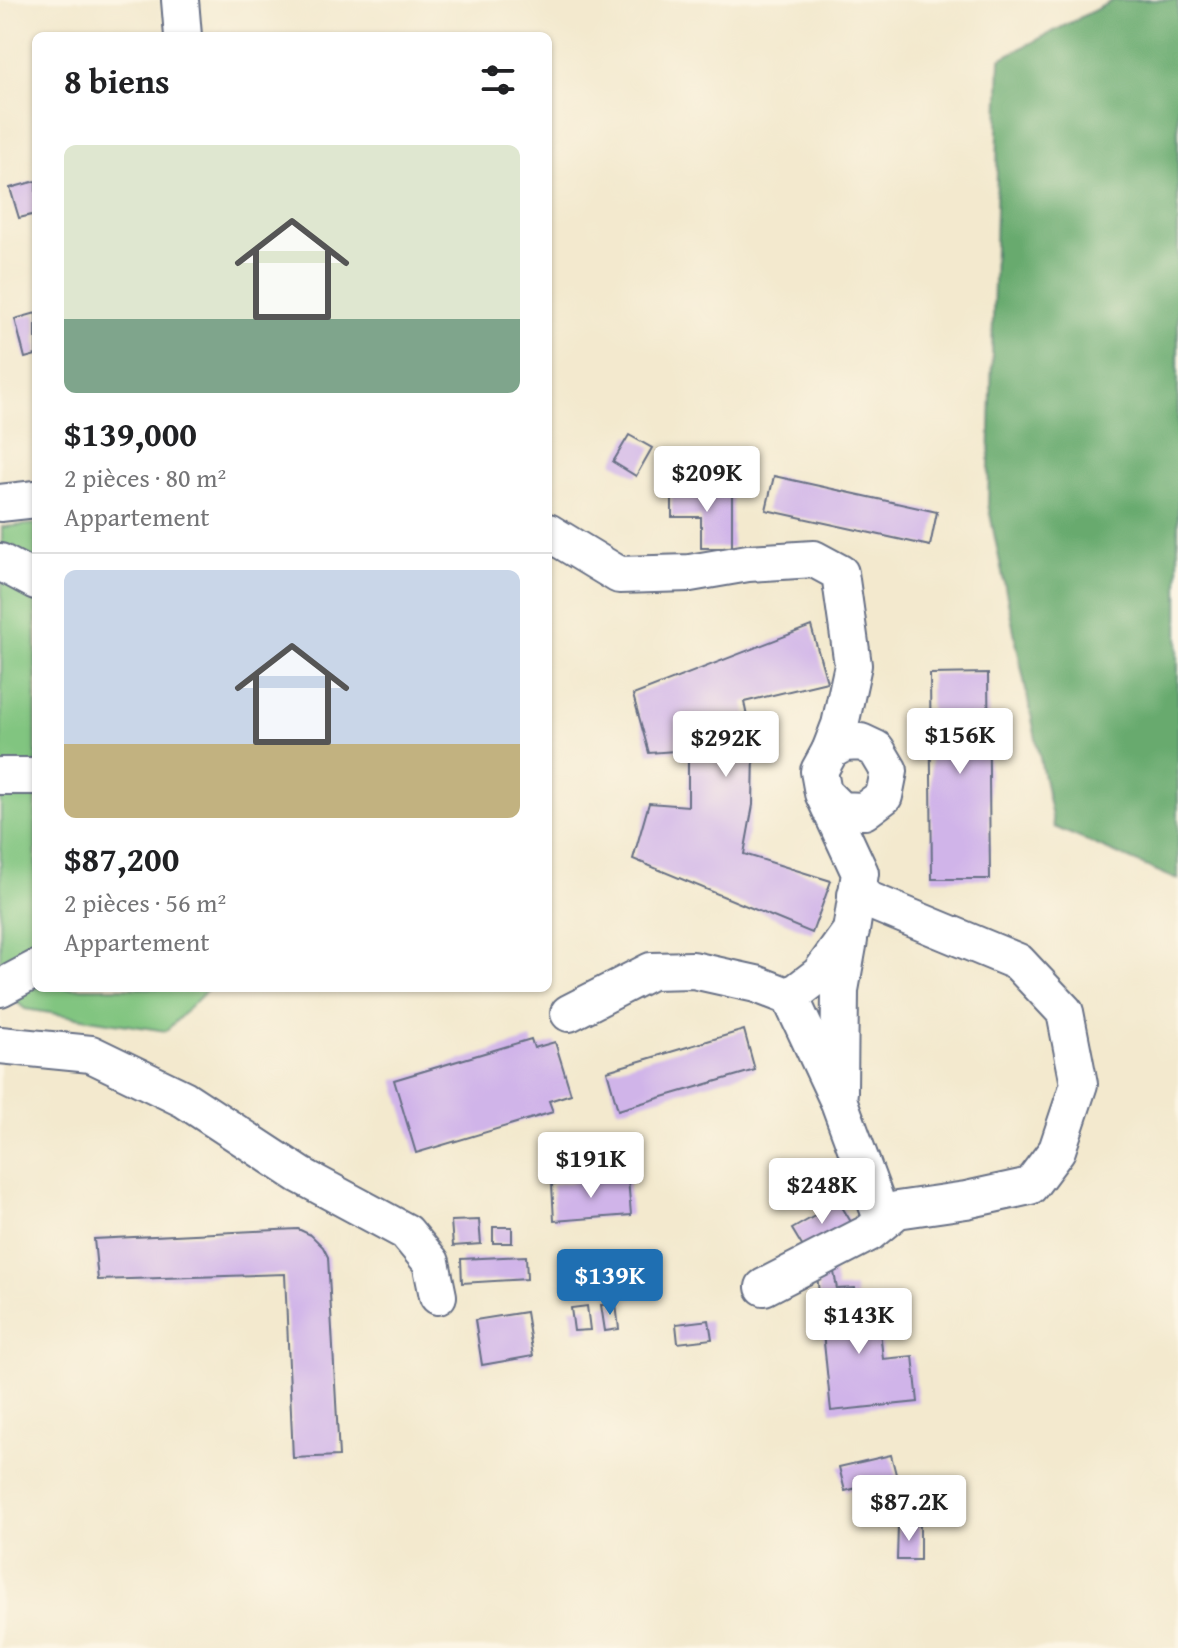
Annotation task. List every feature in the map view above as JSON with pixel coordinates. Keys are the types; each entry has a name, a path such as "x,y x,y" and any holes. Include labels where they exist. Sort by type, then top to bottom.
{"street":[{"path":"180,0 183,32"},
{"path":"0,503 32,499"},
{"path":"552,534 619,575 690,573 748,563 814,559 840,573 853,665 876,749 889,771 884,796 868,825 840,990 839,1102"},
{"path":"0,562 32,579"},
{"path":"764,1287 869,1233 897,1210 966,1200 1030,1186 1057,1150 1079,1084 1065,1012 1018,962 858,884 823,793 819,771 840,725 853,665"},
{"path":"830,751 844,743 861,742 876,749"},
{"path":"0,776 32,776"},
{"path":"823,793 840,810 864,811 884,796"},
{"path":"790,997 820,974 851,931"},
{"path":"569,1013 651,971 693,970 756,984 790,997 839,1102 883,1221"},
{"path":"0,988 32,971"},
{"path":"0,1045 91,1054 184,1099 300,1175 406,1232 431,1262 438,1296"}],"green space":[{"path":"1114,0 1178,0 1178,880 1054,827 988,504 1000,59"},
{"path":"32,524 32,992 205,992 166,1031 25,1009 0,988 2,527"}],"building":[{"path":"32,182 32,215 19,218 10,188"},
{"path":"32,314 32,356 25,358 15,319"},
{"path":"629,435 652,448 636,476 613,462"},
{"path":"774,476 937,512 930,546 766,510"},
{"path":"672,489 732,489 732,548 701,548 701,517 672,517"},
{"path":"811,626 827,682 744,702 754,751 753,805 744,854 831,881 812,933 633,859 649,803 688,806 688,750 649,753 633,695"},
{"path":"988,673 990,879 932,879 930,674"},
{"path":"744,1030 755,1070 618,1110 607,1071"},
{"path":"531,1039 534,1048 555,1042 571,1094 549,1101 553,1112 416,1153 394,1080"},
{"path":"628,1178 631,1215 554,1221 552,1184"},
{"path":"839,1202 851,1222 804,1249 792,1229"},
{"path":"479,1220 481,1244 453,1246 451,1221"},
{"path":"493,1227 512,1227 512,1243 493,1243"},
{"path":"298,1229 311,1235 328,1257 339,1456 293,1458 285,1274 98,1280 94,1239"},
{"path":"526,1256 527,1279 462,1283 461,1259"},
{"path":"834,1272 837,1289 855,1288 858,1323 879,1321 883,1359 913,1356 918,1402 831,1411 817,1274"},
{"path":"616,1304 619,1329 605,1331 601,1305"},
{"path":"587,1306 590,1330 574,1331 571,1308"},
{"path":"526,1312 533,1356 482,1365 475,1320"},
{"path":"709,1320 712,1339 678,1343 676,1324"},
{"path":"891,1455 897,1478 845,1491 839,1467"},
{"path":"898,1525 920,1525 920,1560 897,1560"}]}
